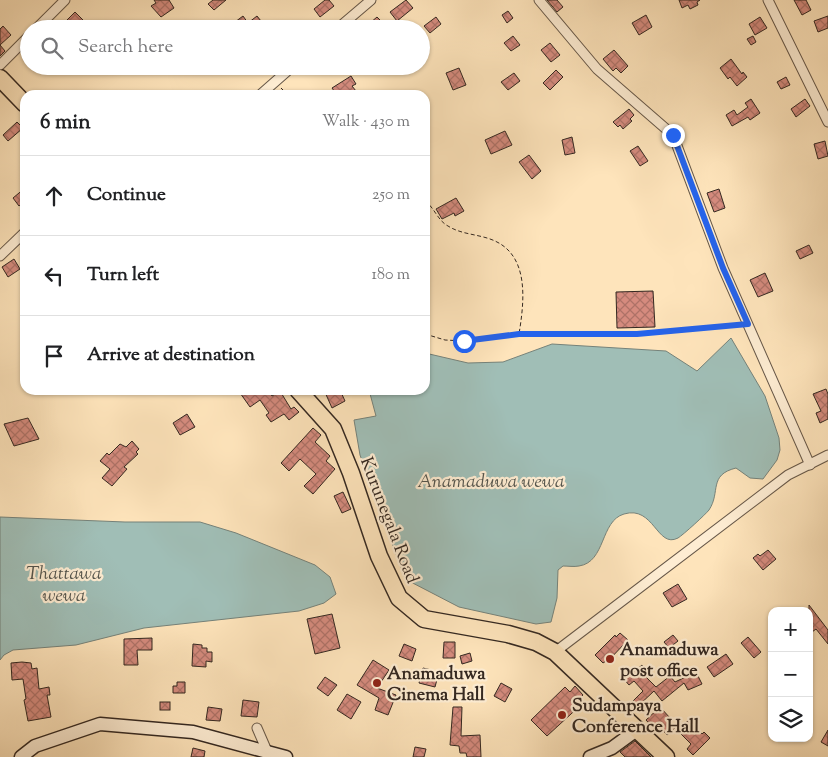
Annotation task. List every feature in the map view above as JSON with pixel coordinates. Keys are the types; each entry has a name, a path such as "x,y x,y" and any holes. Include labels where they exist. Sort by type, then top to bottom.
{"highway":[{"path":"0,78 20,99"},
{"name":"Kurunegala Road","path":"302,395 333,429 351,472 379,556 399,598 424,619 508,634 536,642 556,652 666,757"}],"street":[{"path":"45,20 65,0"},
{"path":"347,20 370,0"},
{"path":"538,0 597,69 673,135 723,268 810,465"},
{"path":"768,0 828,122"},
{"path":"0,65 20,45"},
{"path":"266,90 283,75"},
{"path":"0,256 20,237"},
{"path":"556,652 788,475 828,455"},
{"path":"21,757 35,746 100,724 193,732 267,751 282,757"},
{"path":"257,728 267,751"},
{"path":"590,757 612,748 638,729"}],"path":[{"path":"275,82 283,90"},
{"path":"430,205 445,225 458,232 495,240 511,251 519,266 523,288 523,310 519,334"},
{"path":"430,336 445,340 464,341 519,334 637,334 748,324"}],"water":[{"name":"Anamaduwa wewa","path":"731,338 765,396 779,438 780,450 777,460 763,479 750,478 736,468 727,471 718,480 709,510 678,538 671,540 665,538 642,516 634,513 624,514 616,518 606,532 599,550 588,563 577,566 563,566 558,570 557,598 551,622 536,624 459,607 405,579 360,455 354,420 376,416 370,395 430,395 430,354 468,363 503,362 552,344 666,351 697,371"},
{"name":"Thattawa wewa","path":"0,517 125,522 200,522 236,533 315,565 330,577 336,594 324,603 299,611 144,628 76,645 13,650 4,655 0,660"}],"building":[{"path":"154,0 169,0 174,8 161,17 151,6 156,3"},
{"path":"213,0 226,0 214,10 208,4"},
{"path":"325,0 329,0 334,6 320,17 314,9"},
{"path":"406,0 413,8 398,20 390,12"},
{"path":"547,0 557,0 563,7 557,12"},
{"path":"679,0 700,0 697,2 698,5 690,9 688,5 682,8"},
{"path":"794,0 806,0 811,10 802,15"},
{"path":"508,11 513,18 507,23 502,15"},
{"path":"75,12 83,20 67,20"},
{"path":"646,15 652,27 639,35 632,23"},
{"path":"243,16 246,20 238,20"},
{"path":"257,16 260,20 252,20"},
{"path":"828,16 828,28 818,32 814,21"},
{"path":"436,17 441,24 430,33 430,22"},
{"path":"760,17 767,28 755,35 749,24"},
{"path":"3,26 11,35 0,45 0,29"},
{"path":"513,36 520,45 511,51 504,43"},
{"path":"753,36 756,42 751,45 747,39"},
{"path":"550,43 560,55 551,62 541,50"},
{"path":"0,45 5,51 0,56"},
{"path":"614,50 628,66 621,73 616,68 613,71 603,59"},
{"path":"731,59 742,74 743,72 747,77 737,86 730,77 728,79 720,68"},
{"path":"459,68 466,85 453,90 446,73"},
{"path":"556,70 563,77 550,90 543,83"},
{"path":"514,73 520,81 508,90 501,82"},
{"path":"351,76 356,84 352,86 355,90 333,90 332,88"},
{"path":"786,77 790,85 781,89 777,82"},
{"path":"751,99 760,113 750,120 748,117 732,126 726,115 734,110 737,115 748,107 745,103"},
{"path":"805,99 810,106 796,117 791,109"},
{"path":"629,109 634,115 630,119 632,121 623,129 620,125 618,127 613,122"},
{"path":"17,122 20,125 20,131 8,141 3,135"},
{"path":"505,131 512,145 491,154 485,140"},
{"path":"572,137 575,153 565,155 562,140"},
{"path":"825,141 828,156 818,159 814,144"},
{"path":"638,146 648,161 640,166 630,151"},
{"path":"529,155 541,171 532,179 519,162"},
{"path":"719,189 725,208 714,212 707,193"},
{"path":"20,192 20,205 19,206 13,198"},
{"path":"456,198 464,211 455,216 454,213 442,219 436,209"},
{"path":"809,245 813,253 800,259 796,251"},
{"path":"14,259 20,269 8,277 2,267"},
{"path":"765,273 773,291 758,297 750,280"},
{"path":"653,291 655,327 617,328 616,292"},
{"path":"826,389 828,394 828,419 820,423 816,413 821,411 813,394"},
{"path":"242,395 282,395 291,409 294,407 299,412 289,420 284,414 271,422 266,415 269,413 260,400 250,407"},
{"path":"326,395 342,395 345,401 332,408"},
{"path":"187,414 195,427 180,435 173,423"},
{"path":"28,418 39,439 14,446 4,424"},
{"path":"313,428 321,435 315,442 330,456 326,461 335,469 313,494 304,486 316,474 300,459 289,471 281,463"},
{"path":"132,441 139,449 136,452 138,454 124,467 127,469 112,486 102,478 110,469 100,461 107,453 109,455 120,444 126,447"},
{"path":"343,492 351,509 342,513 334,496"},
{"path":"768,550 776,559 763,570 753,558 758,554 760,556"},
{"path":"678,584 687,599 672,607 663,593"},
{"path":"813,610 828,630 828,644 816,629 813,631"},
{"path":"332,614 340,648 315,654 307,619"},
{"path":"620,633 628,640 607,662 603,663 595,655 615,635 616,637"},
{"path":"673,635 678,641 669,648 664,642"},
{"path":"748,637 761,652 754,658 741,643"},
{"path":"152,638 152,650 137,650 138,665 124,665 124,639"},
{"path":"444,642 455,642 455,658 443,658"},
{"path":"193,644 202,645 202,648 207,648 207,652 212,652 212,662 206,661 206,667 192,666"},
{"path":"404,644 416,649 412,661 399,656"},
{"path":"470,653 472,661 462,664 460,656"},
{"path":"726,654 733,664 714,677 707,667"},
{"path":"373,660 389,670 377,688 396,695 388,715 375,710 379,698 357,685"},
{"path":"11,663 31,663 32,669 37,668 39,689 49,687 50,695 47,695 51,717 28,721 23,679 12,680"},
{"path":"642,665 646,670 642,673 656,687 670,676 675,682 696,672 702,684 688,690 684,683 662,701 654,691 637,707 632,702 643,691 634,681 629,685 623,678 631,671 633,673"},
{"path":"423,668 439,672 435,687 419,683"},
{"path":"325,677 337,685 328,696 317,688"},
{"path":"177,682 185,682 185,693 173,693 173,686 177,686"},
{"path":"501,683 512,689 505,702 494,696"},
{"path":"575,686 583,695 579,699 583,703 547,736 531,720 565,687 570,692"},
{"path":"347,694 361,702 351,719 337,710"},
{"path":"243,700 259,702 257,717 241,716"},
{"path":"160,702 170,702 170,710 160,710"},
{"path":"208,707 222,709 220,721 206,720"},
{"path":"453,707 462,707 461,736 480,735 481,757 467,757 466,753 460,753 459,746 450,745"},
{"path":"660,707 671,719 669,721 675,728 667,735 661,728 657,732 646,720"},
{"path":"689,720 702,734 704,732 710,738 693,755 687,749 691,744 677,730"},
{"path":"828,730 828,746 821,742"},
{"path":"635,741 651,757 625,757 620,752"},
{"path":"415,747 426,749 424,757 413,757"},
{"path":"193,748 205,751 204,757 191,757"}],"place":[{"name":"Anamaduwa post office","path":"610,659"},
{"name":"Anamaduwa Cinema Hall","path":"377,683"},
{"name":"Sudampaya Conference Hall","path":"562,715"}],"route":[{"path":"464,341 519,334 637,334 748,324 723,268 673,135"}]}
